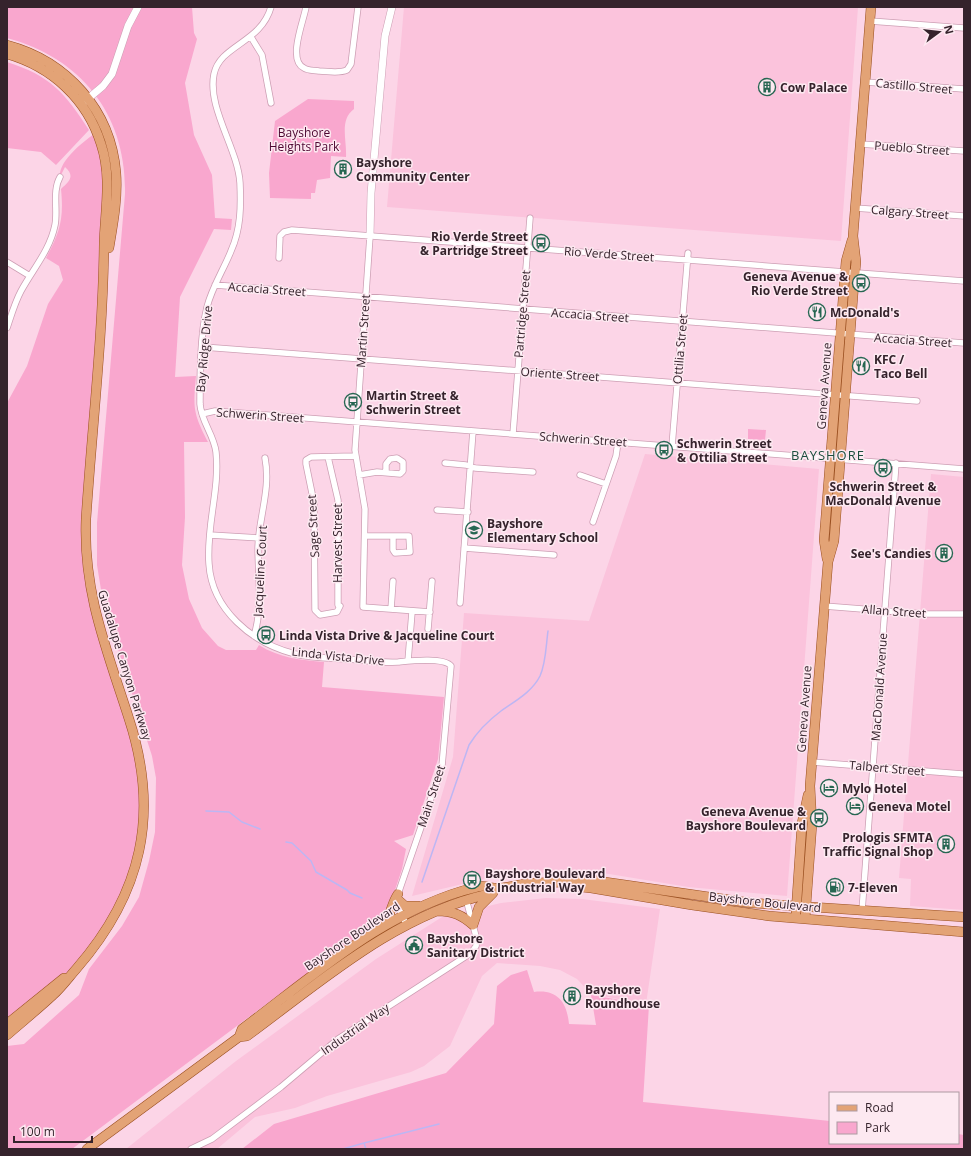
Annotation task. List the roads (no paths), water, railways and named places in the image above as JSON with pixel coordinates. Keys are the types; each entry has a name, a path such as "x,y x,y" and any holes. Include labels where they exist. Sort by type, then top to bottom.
{"main road":[{"name":"Geneva Avenue","path":"795,919 802,823 810,786 828,562 834,541 855,273 853,236 871,7"},
{"name":"Guadalupe Canyon Parkway","path":"7,45 30,52 50,63 68,76 106,130 112,150 116,174 116,204 104,280 86,519 87,565 96,615 139,753 144,787 144,811 138,857 125,896 102,937 76,968 52,996 7,1035"},
{"name":"Guadalupe Canyon Parkway","path":"7,54 30,62 50,73 85,102"},
{"name":"Geneva Avenue","path":"828,562 824,540 845,272 847,255 853,236"},
{"name":"Geneva Avenue","path":"805,919 812,824 810,786"},
{"name":"Bayshore Boulevard","path":"239,1037 242,1029 380,929 404,920 431,907 465,895 489,894 498,888 536,882 565,882 572,878 583,878 751,903 964,917"},
{"name":"Bayshore Boulevard","path":"565,882 571,886 591,888 732,912 795,919 964,932"},
{"path":"380,929 391,914 394,899 397,896 405,906 431,907 447,911 460,915 473,925 479,907 498,888"},
{"name":"Bayshore Boulevard","path":"87,1149 239,1037 247,1036 404,920"},
{"name":"Guadalupe Canyon Parkway","path":"7,1024 76,968"}],"street":[{"path":"85,102 103,86 112,74 128,26 138,7"},
{"name":"Bay Ridge Drive","path":"202,414 200,404 207,306 215,285 232,251 238,231 240,190 238,168 221,123 213,80 214,73 221,59 252,37 265,23 272,7"},
{"path":"306,7 297,42 298,63 307,70 340,72 347,70 351,64 358,7"},
{"name":"Martin Street","path":"392,7 385,36 370,193 370,236 355,456 365,502 363,607 412,612 430,612"},
{"path":"870,21 964,28"},
{"path":"252,37 262,55 271,103"},
{"name":"Castillo Street","path":"865,82 964,90"},
{"name":"Pueblo Street","path":"860,144 964,151"},
{"path":"7,328 19,295 46,249 53,233 57,212 56,187 60,177"},
{"name":"Calgary Street","path":"855,208 964,216"},
{"name":"Partridge Street","path":"513,434 530,218"},
{"name":"Rio Verde Street","path":"279,258 279,239 281,234 287,230 964,282"},
{"name":"Ottilia Street","path":"672,446 688,252"},
{"path":"7,262 30,276"},
{"name":"Accacia Street","path":"215,285 964,344"},
{"name":"Oriente Street","path":"203,347 917,401"},
{"name":"Schwerin Street","path":"202,414 215,411 964,468"},
{"name":"Linda Vista Drive","path":"202,414 215,443 216,452 216,496 210,535 209,563 213,586 230,614 254,636 278,648 306,656 384,662 408,660 446,662 450,664"},
{"path":"460,603 473,431"},
{"path":"593,522 616,456 618,442"},
{"name":"Sage Street","path":"340,606 337,612 330,614 320,615 315,610 314,503 306,460 312,458 355,456"},
{"name":"Harvest Street","path":"328,457 338,500 338,605 340,606"},
{"name":"Jacqueline Court","path":"254,636 257,624 260,589 259,538 267,486 265,458"},
{"path":"445,463 533,472"},
{"name":"MacDonald Avenue","path":"862,911 896,463"},
{"path":"359,476 377,472 386,472"},
{"path":"580,475 606,484"},
{"path":"437,510 468,512"},
{"path":"210,535 259,538"},
{"path":"365,536 393,536"},
{"path":"464,548 554,555"},
{"path":"391,610 393,581"},
{"path":"428,629 432,581"},
{"name":"Allan Street","path":"824,606 964,614"},
{"path":"408,660 412,612"},
{"name":"Main Street","path":"397,896 442,766 451,668 450,664"},
{"name":"Talbert Street","path":"812,762 962,774"},
{"name":"Industrial Way","path":"191,1149 212,1139 281,1087 338,1039 471,953 477,943 465,895"},
{"path":"397,896 404,920"}],"waterway":[{"path":"422,882 469,745 488,722 523,696 537,682 544,665 548,631"},
{"path":"206,811 229,812 242,822 260,829"},
{"path":"286,842 292,843 311,861 316,872 350,893 362,898"},
{"path":"366,1149 364,1143 439,1124"},
{"path":"343,1149 364,1143"}],"place":[{"name":"Cow Palace","path":"767,87"},
{"name":"Bayshore Community Center","path":"343,169"},
{"name":"Rio Verde Street & Partridge Street","path":"541,243"},
{"name":"Geneva Avenue & Rio Verde Street","path":"861,283"},
{"name":"McDonald's","path":"817,312"},
{"name":"KFC / Taco Bell","path":"861,366"},
{"name":"Martin Street & Schwerin Street","path":"353,402"},
{"name":"Schwerin Street & Ottilia Street","path":"664,450"},
{"name":"Schwerin Street & MacDonald Avenue","path":"883,468"},
{"name":"Bayshore Elementary School","path":"474,530"},
{"name":"See's Candies","path":"944,553"},
{"name":"Linda Vista Drive & Jacqueline Court","path":"266,635"},
{"name":"Mylo Hotel","path":"829,788"},
{"name":"Geneva Motel","path":"855,806"},
{"name":"Geneva Avenue & Bayshore Boulevard","path":"819,818"},
{"name":"Prologis SFMTA Traffic Signal Shop","path":"946,844"},
{"name":"Bayshore Boulevard & Industrial Way","path":"472,880"},
{"name":"7-Eleven","path":"835,887"},
{"name":"Bayshore Sanitary District","path":"414,945"},
{"name":"Bayshore Roundhouse","path":"572,996"}],"district":[{"name":"BAYSHORE","path":"828,455"}],"park label":[{"name":"Bayshore Heights Park","path":"304,139"}]}
